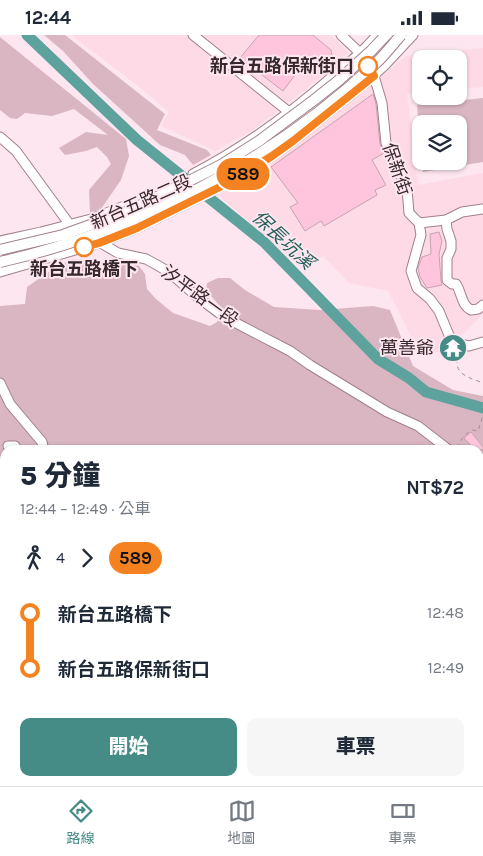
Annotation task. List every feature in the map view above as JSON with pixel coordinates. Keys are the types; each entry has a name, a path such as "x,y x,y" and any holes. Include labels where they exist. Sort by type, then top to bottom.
{"main road":[{"name":"新台五路二段","path":"0,250 63,235 129,211 221,165 260,141 320,96 371,51 386,35"},
{"name":"新台五路二段","path":"0,262 46,251 117,226 163,206 222,175 292,131 331,101 377,62 401,35"}],"street":[{"path":"193,35 289,112"},
{"name":"保新街","path":"341,35 360,53 374,76 382,103 386,143 407,189 409,213 419,223"},
{"path":"0,241 91,219 153,195 201,170 256,136 311,96 360,53 377,35"},
{"path":"0,272 112,238 137,228 232,181 293,141 374,76 413,35"},
{"name":"汐平路一段","path":"0,137 16,151 70,225 118,253 146,259 169,272 219,313 290,351 387,412 418,426 443,445"},
{"path":"483,209 462,212 446,220 419,223 421,235 410,271 417,289 430,299 439,311 451,340 455,343 469,346 483,342"},
{"path":"446,220 446,229 451,241 451,249 446,258 447,280 452,284 456,284 462,302 467,309 478,309 483,305"},
{"path":"0,383 10,404 43,445"}],"path":[{"path":"462,345 457,367 464,376 483,383"},
{"path":"459,445 463,437 472,430 478,431 483,415"}],"shaded area":[{"path":"44,35 65,35 165,114 157,130 207,150 211,155 193,165 185,155 160,145 93,84 63,51"},
{"path":"71,35 331,35 349,52 320,78 253,130 215,151 161,126 169,112"},
{"path":"0,37 126,139 129,156 121,180 101,209 90,213 89,190 111,164 107,157 97,147 65,155 59,148 86,132 108,135 74,109 52,116 25,113 17,119 10,118 0,110"},
{"path":"483,48 483,87 467,88 467,50 464,50"},
{"path":"412,55 412,93 407,94 412,135 412,170 416,170 418,185 483,173 483,314 450,347 422,358 388,291 349,283 323,256 305,271 218,195 259,174 406,56"},
{"path":"483,98 483,162 467,165 467,115 418,115 417,105 467,105 467,100"},
{"path":"73,259 127,263 139,266 145,274 147,289 156,299 173,313 210,326 217,322 223,310 206,290 207,283 218,278 230,278 245,290 274,307 320,310 373,306 390,310 413,366 453,390 483,396 483,445 0,445 0,306 25,304 27,287 54,268"}],"building":[{"path":"259,35 313,35 331,50 331,61 323,72 315,74 310,74 301,67 283,91 240,58"},
{"path":"373,94 376,104 380,144 384,153 372,160 386,185 375,190 377,195 324,226 321,221 305,231 290,207 298,203 271,167"},
{"path":"439,232 442,241 439,254 442,285 427,288 420,277 418,268 422,257 431,254 430,234"},
{"path":"471,432 481,445 470,445 464,438"}],"waterway":[{"name":"保長坑溪","path":"27,35 137,140 264,242 378,359 409,378 426,392 483,408"}],"bus line":[{"name":"589","path":"84,247 137,228 232,181 272,156 374,76 368,66"}],"place":[{"name":"新台五路保新街口","path":"368,66"},
{"name":"新台五路橋下","path":"84,247"},
{"name":"萬善爺","path":"453,348"}]}
